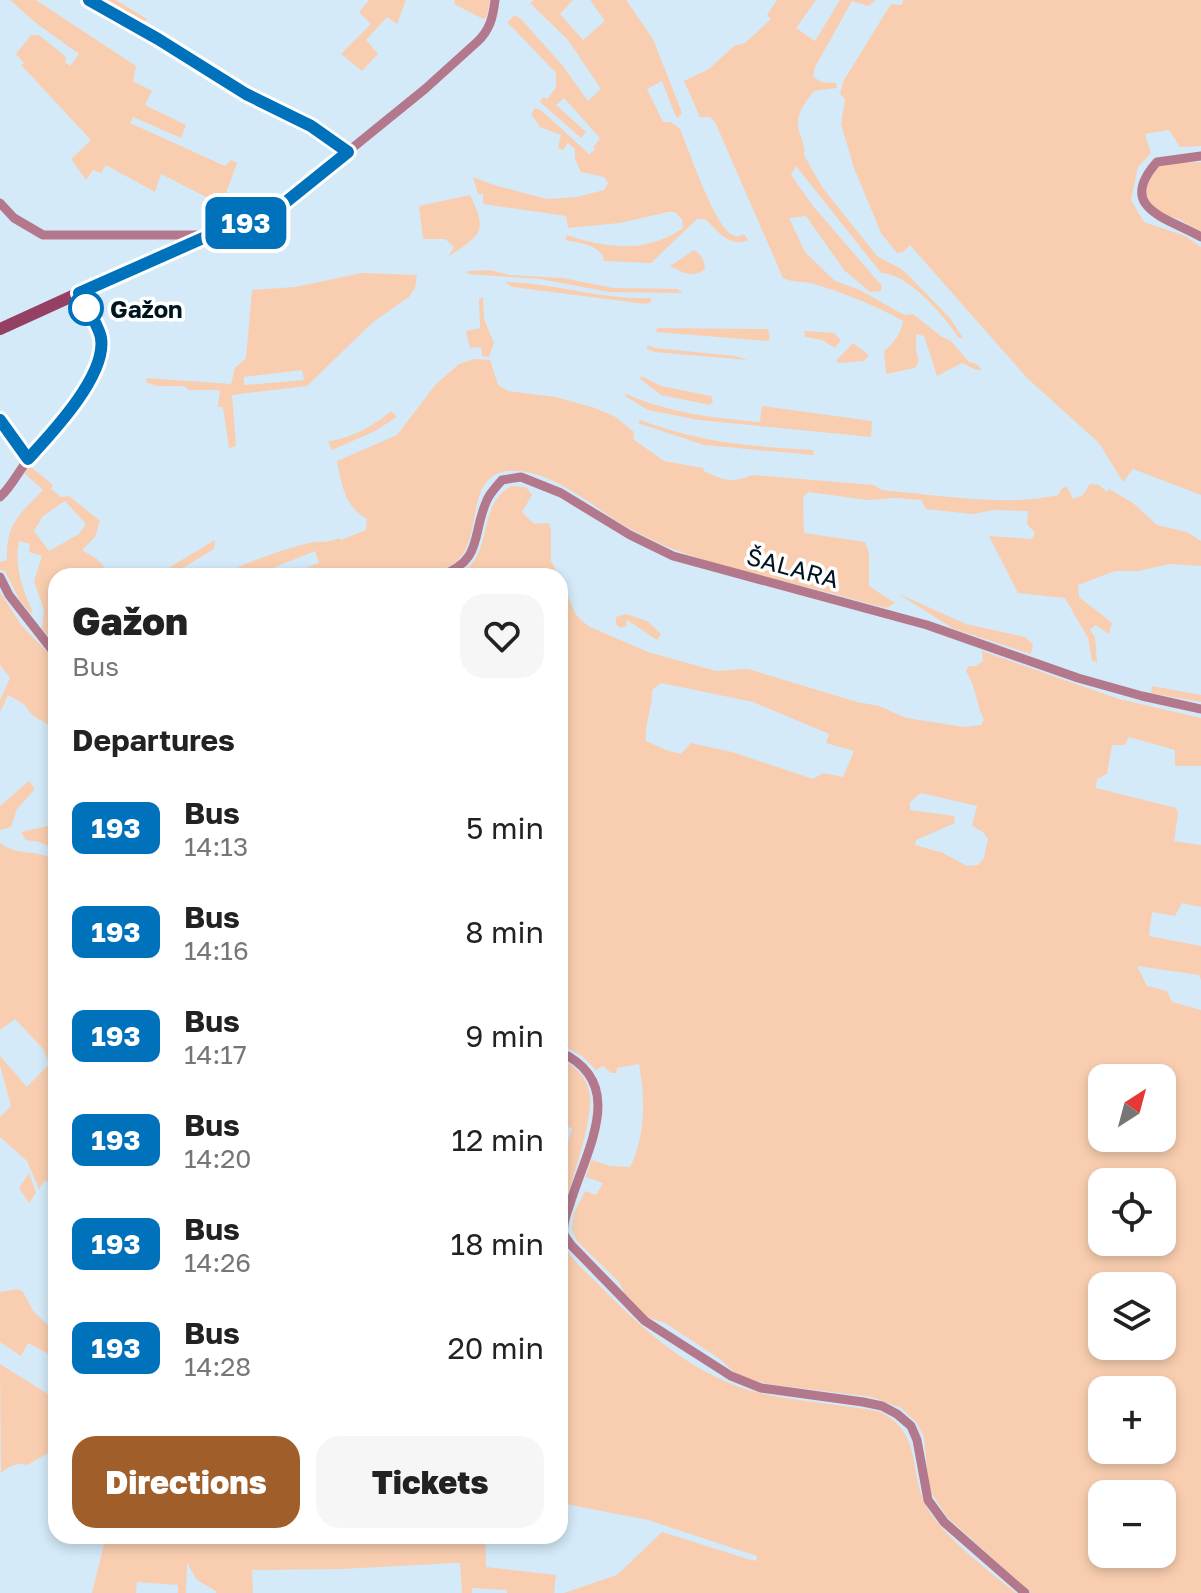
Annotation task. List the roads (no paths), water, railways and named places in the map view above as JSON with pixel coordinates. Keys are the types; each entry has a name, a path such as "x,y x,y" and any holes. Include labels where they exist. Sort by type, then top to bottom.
{"street":[{"path":"89,0 246,94 311,126 348,152"},
{"path":"0,329 210,235 271,214 477,42 492,19 495,0"},
{"path":"1201,156 1157,162 1144,176 1142,197 1151,212 1201,237"},
{"path":"0,203 14,218 43,235 210,235"},
{"path":"0,497 95,376 101,338 79,293"},
{"path":"0,420 28,459"},
{"name":"ŠALARA","path":"458,568 470,558 487,499 502,480 521,477 561,493 630,535 673,556 927,625 1078,678 1201,709"},
{"path":"0,577 9,595 48,645"},
{"path":"568,1055 579,1060 591,1074 598,1091 589,1147 568,1211"},
{"path":"568,1240 645,1321 731,1376 761,1388 863,1402 882,1406 897,1414 911,1426 917,1440 928,1500 944,1522 1025,1593"}],"place":[{"name":"Gažon","path":"86,308"}]}
